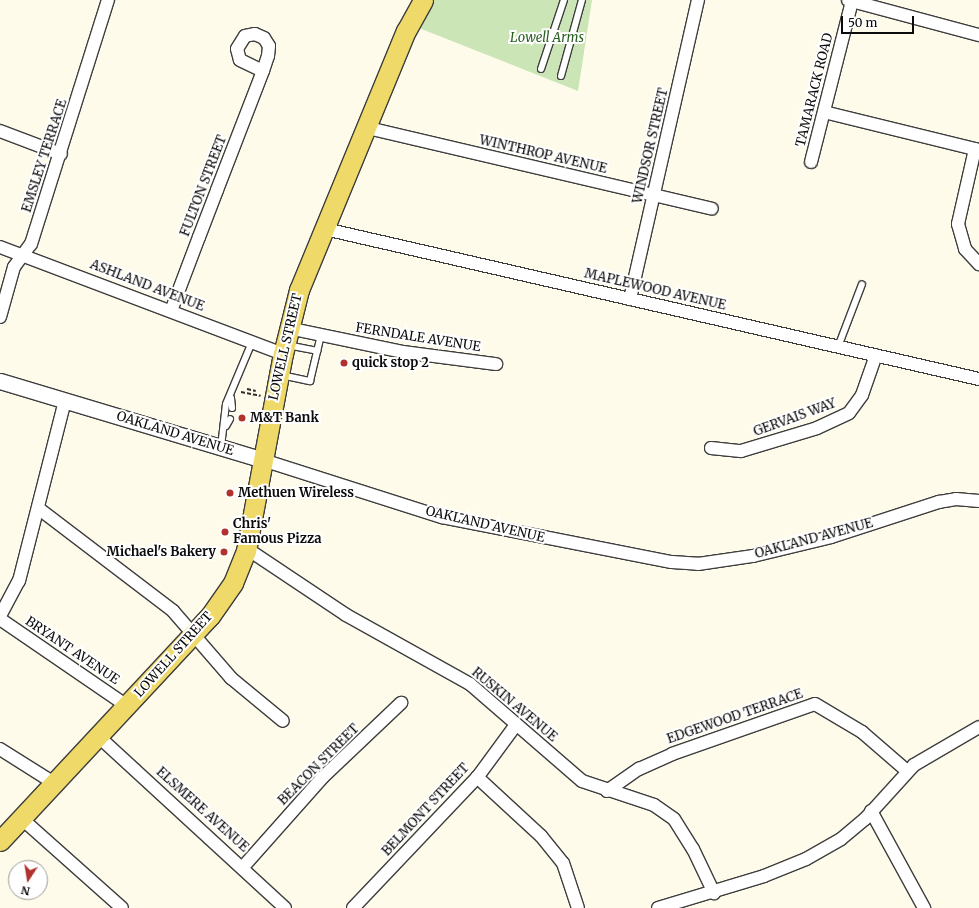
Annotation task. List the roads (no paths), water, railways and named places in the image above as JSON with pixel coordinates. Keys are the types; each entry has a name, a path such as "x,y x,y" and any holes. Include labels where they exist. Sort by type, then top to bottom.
{"main road":[{"name":"LOWELL STREET","path":"0,840 191,636 234,583 246,548 285,342 306,271 368,128 406,31 423,0"}],"street":[{"name":"EMSLEY TERRACE","path":"0,317 14,267 31,244 61,154 108,0"},
{"name":"WINDSOR STREET","path":"630,299 698,0"},
{"path":"850,0 979,35"},
{"name":"TAMARACK ROAD","path":"811,162 850,0"},
{"name":"FULTON STREET","path":"171,311 263,71"},
{"path":"824,112 977,150 958,224 965,249 979,264"},
{"name":"WINTHROP AVENUE","path":"368,128 712,209"},
{"path":"0,131 61,154"},
{"name":"MAPLEWOOD AVENUE","path":"325,229 979,379"},
{"name":"ASHLAND AVENUE","path":"0,247 252,342 285,342"},
{"name":"FERNDALE AVENUE","path":"285,342 321,335 403,352 496,364"},
{"name":"GERVAIS WAY","path":"711,448 742,451 843,417 859,401 876,355"},
{"name":"OAKLAND AVENUE","path":"0,381 470,524 647,559 691,564 724,561 817,540 939,502 956,499 979,501"},
{"path":"0,618 19,581 65,401"},
{"path":"38,508 173,611 191,636 231,678 283,721"},
{"name":"RUSKIN AVENUE","path":"246,548 346,615 470,684 515,726 582,781 607,791 654,805 674,819 693,849 714,893"},
{"name":"BRYANT AVENUE","path":"0,618 127,706"},
{"name":"BEACON STREET","path":"243,867 323,777 401,703"},
{"name":"EDGEWOOD TERRACE","path":"607,791 639,769 672,754 816,704 862,732 907,771"},
{"name":"BELMONT STREET","path":"353,908 477,777 515,726"},
{"path":"658,908 714,893 806,859 841,839 871,811 907,771 979,727"},
{"name":"ELSMERE AVENUE","path":"98,736 243,867 285,908"},
{"path":"0,749 54,783"},
{"path":"477,777 541,836 563,863 578,908"},
{"path":"871,811 924,908"},
{"path":"21,818 122,908"}],"lane":[{"path":"541,69 564,0"},
{"path":"561,76 582,0"},
{"path":"838,347 862,284"},
{"path":"279,374 310,381 321,335"},
{"path":"226,426 222,420 252,342"},
{"path":"285,342 317,351"},
{"path":"231,398 232,408"},
{"path":"221,447 226,426 230,419"}],"place":[{"name":"quick stop 2","path":"344,363"},
{"name":"M&T Bank","path":"242,418"},
{"name":"Methuen Wireless","path":"230,493"},
{"name":"Chris' Famous Pizza","path":"225,532"},
{"name":"Michael's Bakery","path":"224,552"}],"park label":[{"name":"Lowell Arms","path":"547,38"}]}
